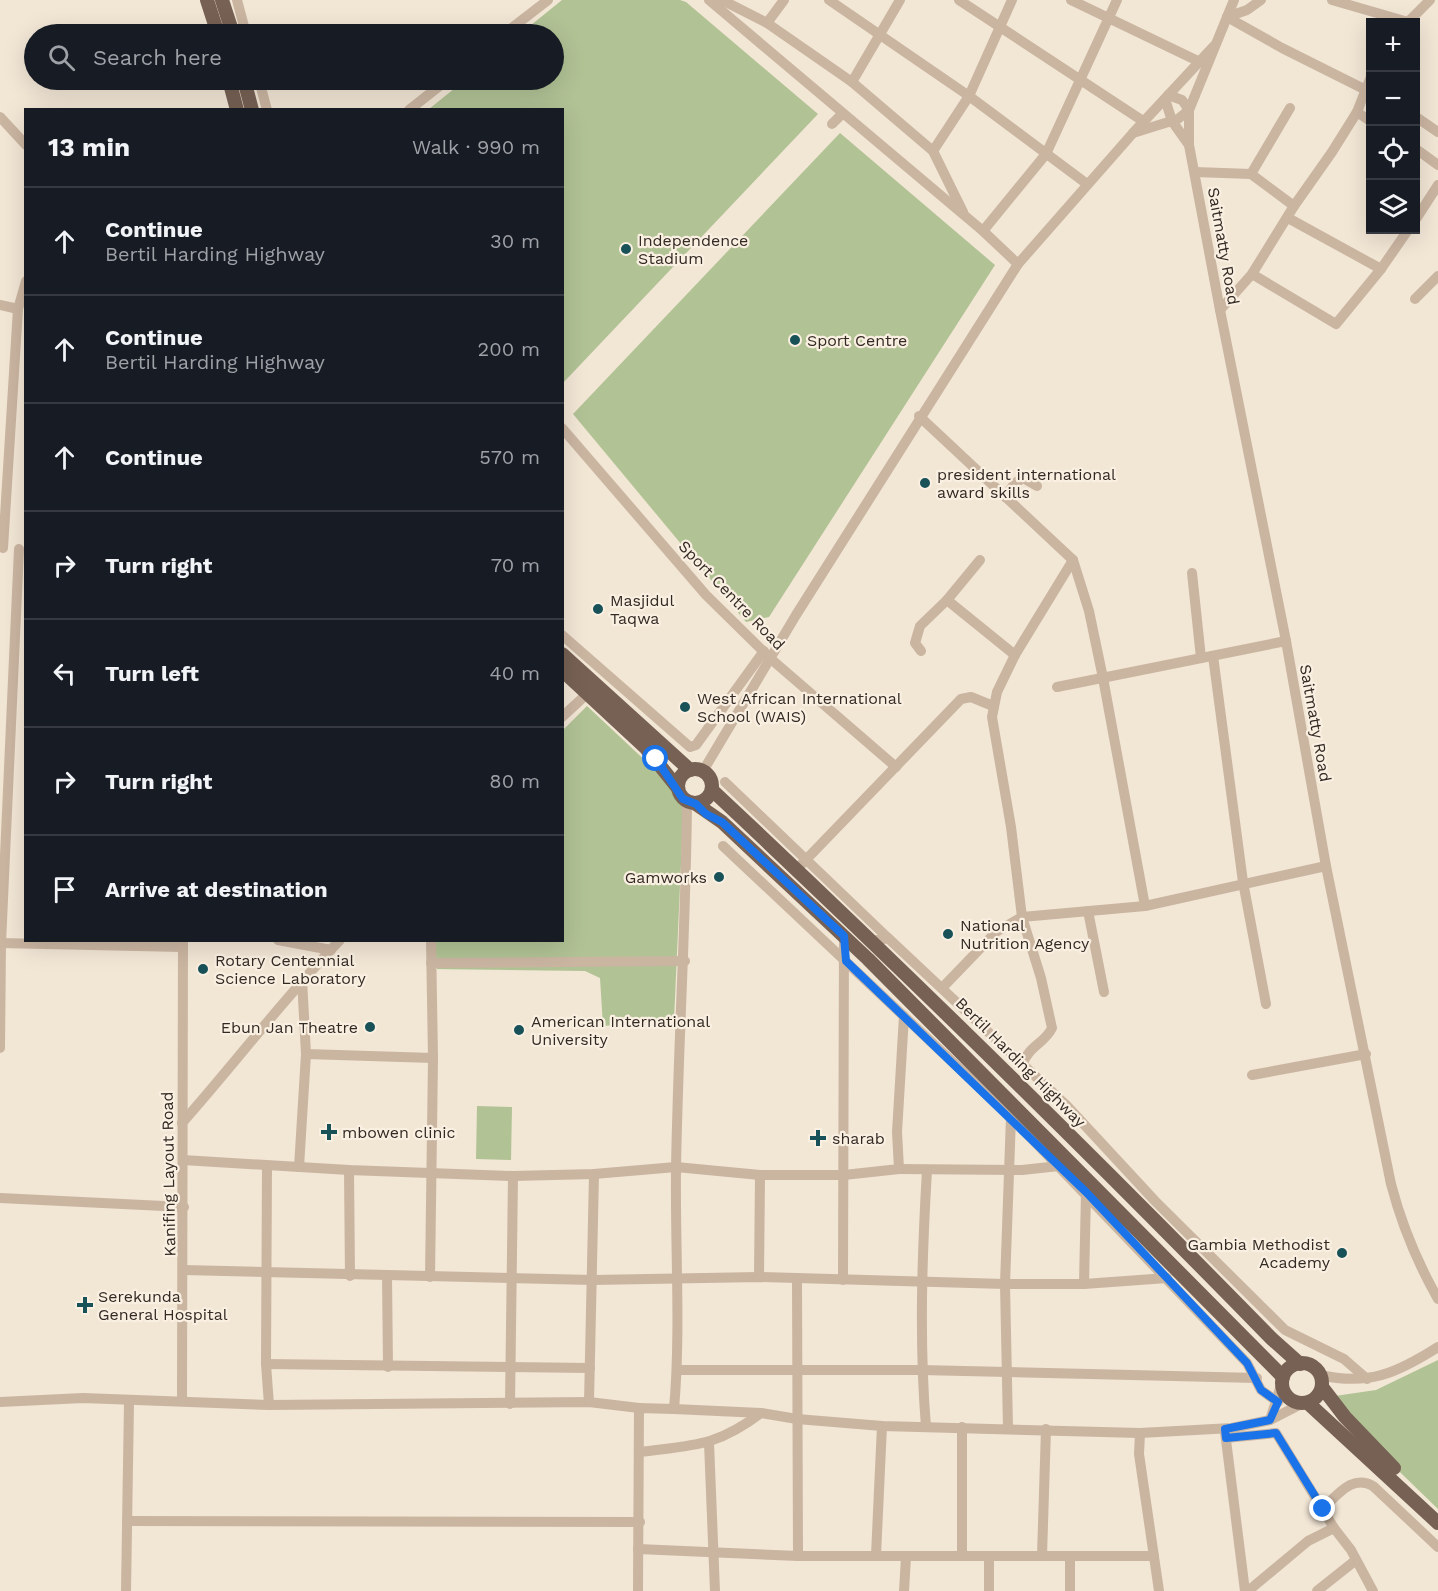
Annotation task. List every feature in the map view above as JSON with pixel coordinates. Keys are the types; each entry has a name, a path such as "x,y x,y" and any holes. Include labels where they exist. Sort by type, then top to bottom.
{"main road":[{"path":"207,0 215,24"},
{"path":"222,0 229,24"},
{"path":"232,90 236,108"},
{"path":"247,90 251,108"},
{"path":"564,656 696,770 712,781 712,790 705,801 691,803"},
{"path":"564,672 645,747 677,787 680,796 722,822 844,936 1282,1379 1287,1397 1305,1403 1438,1523"},
{"path":"677,787 682,774 696,770"},
{"name":"Bertil Harding Highway","path":"712,790 873,941 1081,1144 1272,1339 1300,1364"},
{"path":"1282,1379 1290,1367 1300,1364 1312,1366 1321,1381 1383,1458 1438,1512"},
{"path":"1305,1403 1317,1396 1321,1381"}],"street":[{"path":"237,0 243,24"},
{"path":"517,24 548,0"},
{"path":"709,0 983,231 1018,264"},
{"path":"722,0 767,23 852,82 933,150 964,215"},
{"path":"767,23 784,0"},
{"path":"829,0 969,96 1087,184"},
{"path":"852,82 900,0"},
{"path":"959,0 1143,121"},
{"path":"933,150 969,96 1012,0"},
{"path":"1071,0 1200,62"},
{"path":"983,231 1046,154 1082,81 1117,0"},
{"path":"1189,145 1191,106 1234,0"},
{"path":"1227,17 1247,10 1261,0"},
{"path":"1332,0 1394,18"},
{"path":"1412,18 1430,0"},
{"path":"1227,17 1282,48 1366,86"},
{"path":"696,770 768,655 796,615 919,416 1018,264 1143,121 1214,46"},
{"path":"262,90 266,108"},
{"path":"412,108 434,90"},
{"path":"1220,310 1252,274 1357,112 1366,93"},
{"path":"1166,97 1182,100 1191,106"},
{"path":"1166,97 1172,121 1189,145"},
{"path":"1133,133 1172,121 1191,106"},
{"path":"1251,174 1290,108"},
{"path":"1357,112 1366,118"},
{"path":"832,124 842,114"},
{"path":"0,117 24,143"},
{"path":"1420,120 1438,132"},
{"name":"Saitmatty Road","path":"1189,145 1286,641 1326,866 1402,1225 1419,1266 1438,1299"},
{"path":"1420,152 1438,165"},
{"path":"1195,172 1251,174 1294,206"},
{"path":"1420,209 1438,185"},
{"path":"1288,218 1381,269"},
{"path":"1252,274 1336,324 1381,269 1405,234"},
{"path":"1415,299 1438,276"},
{"path":"0,1048 0,943 22,549 2,548 3,463 13,393 18,309 24,288"},
{"path":"0,305 18,309"},
{"path":"0,390 13,393"},
{"path":"919,416 1073,560 1089,611 1103,678 1145,906"},
{"name":"Sport Centre Road","path":"564,430 706,595 768,655 896,767"},
{"path":"1005,497 1015,483 1023,478 1037,486"},
{"path":"921,651 915,643 920,626 980,560"},
{"path":"1023,1063 1028,1051 1045,1038 1052,1028 1022,917 1011,827 993,731 993,706 1015,655 1073,560"},
{"path":"1192,573 1201,658"},
{"path":"946,600 1015,655"},
{"path":"564,637 690,747 696,745 768,655"},
{"path":"1057,687 1286,641"},
{"path":"1214,656 1243,882 1266,1004"},
{"path":"564,715 588,693"},
{"path":"797,869 961,699 971,697 993,706"},
{"path":"725,782 1067,1106 1155,1201 1285,1330 1317,1343 1344,1359 1367,1379"},
{"path":"674,1409 678,1371 676,1167 691,803"},
{"path":"723,846 1011,1117 1086,1192 1247,1363 1257,1378 1261,1390 1278,1402"},
{"path":"944,987 996,933 1022,917 1145,906 1243,882 1326,866"},
{"path":"1088,911 1104,992"},
{"path":"843,1280 846,961 844,936"},
{"path":"873,941 888,938"},
{"path":"289,942 331,950"},
{"path":"182,1123 302,979 338,942"},
{"path":"430,1277 433,1058 431,942"},
{"path":"0,943 182,944"},
{"name":"Kanifing Layout Road","path":"182,944 184,1207 182,1401"},
{"path":"431,963 685,961"},
{"path":"299,1167 306,1054 302,979"},
{"path":"899,1169 897,1132 904,1016"},
{"path":"306,1054 433,1058"},
{"path":"1252,1076 1366,1054"},
{"path":"1008,1428 1005,1374 1005,1284 1011,1117"},
{"path":"183,1160 349,1170 513,1176 594,1174 676,1167 760,1175 844,1175 899,1169 1009,1170 1059,1166"},
{"path":"267,1166 266,1364 269,1405"},
{"path":"349,1170 350,1276"},
{"path":"926,1427 921,1370 921,1281 927,1170"},
{"path":"589,1402 594,1174"},
{"path":"759,1277 760,1175"},
{"path":"510,1404 513,1176"},
{"path":"1084,1284 1086,1192"},
{"path":"0,1198 184,1207"},
{"path":"184,1270 350,1276 593,1280 759,1277 797,1280 1005,1284 1084,1284 1167,1278"},
{"path":"387,1276 388,1367"},
{"path":"797,1280 798,1556"},
{"path":"1321,1381 1367,1379 1389,1375 1438,1347"},
{"path":"266,1364 590,1368"},
{"path":"678,1371 921,1370 1005,1374 1257,1378"},
{"path":"1270,1420 1278,1402 1282,1379"},
{"path":"0,1402 83,1398 129,1402 182,1401 269,1405 589,1402 639,1408 761,1413 797,1419 882,1426 1140,1433 1276,1433 1373,1591"},
{"path":"126,1591 129,1402"},
{"path":"1226,1433 1270,1420 1305,1403"},
{"path":"638,1591 639,1408"},
{"path":"640,1452 709,1443 736,1432 761,1413"},
{"path":"876,1555 882,1426"},
{"path":"962,1556 963,1427"},
{"path":"1042,1556 1046,1429"},
{"path":"1140,1433 1140,1454 1159,1591"},
{"path":"1226,1433 1246,1591"},
{"path":"709,1443 714,1591"},
{"path":"1323,1509 1354,1481 1363,1481 1373,1486 1438,1547"},
{"path":"127,1521 640,1522"},
{"path":"1246,1591 1308,1541 1334,1528"},
{"path":"638,1549 798,1556 1070,1558 1154,1556"},
{"path":"904,1591 906,1557"},
{"path":"989,1557 989,1591"},
{"path":"1070,1558 1070,1591"},
{"path":"1317,1591 1356,1560"}],"green space":[{"name":"Independence Stadium","path":"562,0 680,0 686,2 818,114 564,382 564,108 430,108 453,90 564,90 564,24 532,24"},
{"name":"Sport Centre","path":"840,133 995,265 769,617 746,622 573,414"},
{"path":"587,706 684,797 674,1020 603,1026 600,978 585,971 437,969 435,942 564,942 564,729"},
{"path":"477,1106 512,1107 511,1160 476,1159"},
{"path":"1438,1360 1438,1509 1338,1412 1335,1396 1376,1390"}],"place":[{"name":"Independence Stadium","path":"626,249"},
{"name":"Sport Centre","path":"795,340"},
{"name":"president international award skills","path":"925,483"},
{"name":"Masjidul Taqwa","path":"598,609"},
{"name":"West African International School (WAIS)","path":"685,707"},
{"name":"Gamworks","path":"719,877"},
{"name":"National Nutrition Agency","path":"948,934"},
{"name":"Rotary Centennial Science Laboratory","path":"203,969"},
{"name":"Ebun Jan Theatre","path":"370,1027"},
{"name":"American International University","path":"519,1030"},
{"name":"mbowen clinic","path":"329,1132"},
{"name":"sharab","path":"818,1138"},
{"name":"Gambia Methodist Academy","path":"1342,1253"},
{"name":"Serekunda General Hospital","path":"85,1305"}],"route":[{"path":"656,759 683,799 696,804 706,814 722,822 844,936 846,961 1011,1117 1086,1192 1247,1363 1257,1378 1261,1390 1278,1402 1270,1420 1225,1429 1226,1438 1276,1433 1323,1509"}]}
